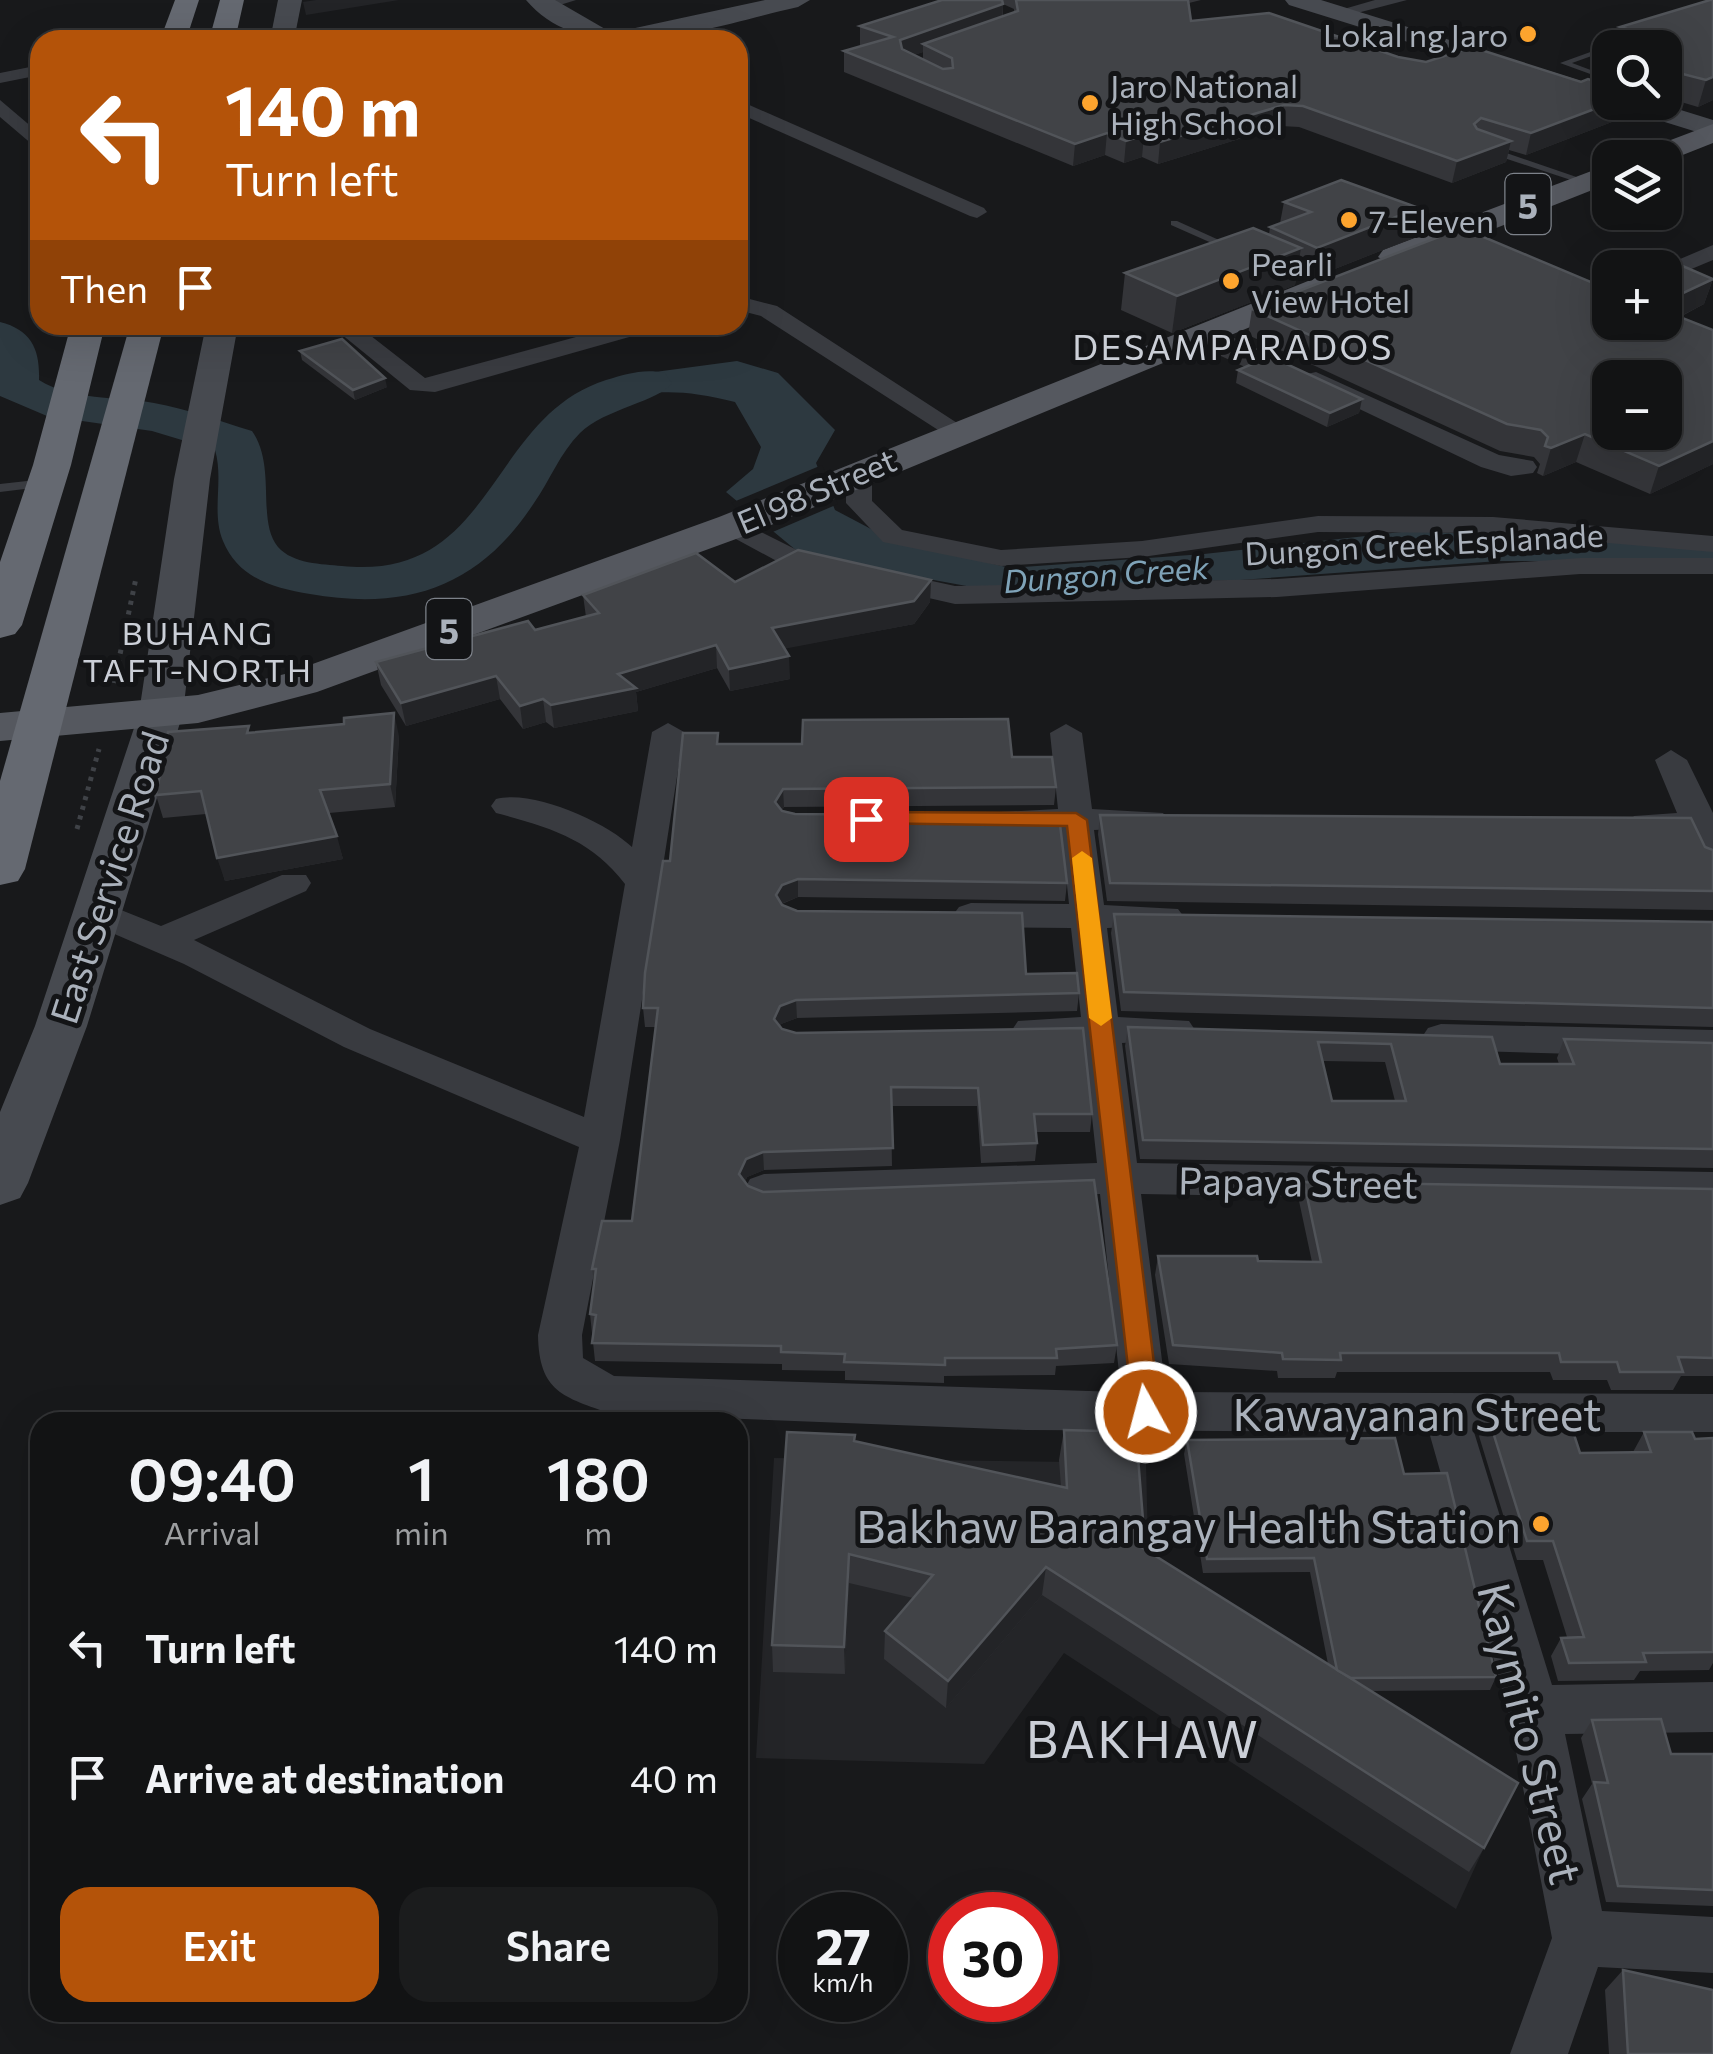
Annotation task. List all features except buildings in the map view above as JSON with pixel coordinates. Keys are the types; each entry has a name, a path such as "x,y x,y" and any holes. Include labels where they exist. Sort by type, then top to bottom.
{"highway":[{"path":"177,30 188,0"},
{"path":"224,30 232,0"},
{"path":"2,615 48,474 86,335"},
{"path":"0,869 19,726 109,471 146,335"}],"main road":[{"path":"1682,144 1713,131"},
{"name":"El 98 Street","path":"19,726 161,713 301,682 732,526 958,432 1236,334 1309,283 1438,246 1592,180"}],"street":[{"path":"284,30 290,0"},
{"path":"656,30 798,0"},
{"path":"1297,0 1572,86 1592,84"},
{"path":"1338,13 1399,0"},
{"path":"550,2 593,30"},
{"path":"0,78 30,72"},
{"path":"0,106 30,135"},
{"path":"748,110 977,212"},
{"path":"1680,120 1713,131"},
{"path":"1438,246 1480,251"},
{"path":"1682,266 1713,252"},
{"path":"748,306 769,311 958,432"},
{"name":"East Service Road","path":"0,1184 61,1026 94,912 161,713 192,479 220,335"},
{"path":"355,335 419,385 435,385 610,335"},
{"path":"575,335 585,342"},
{"path":"1300,371 1517,468"},
{"name":"Dungon Creek Esplanade","path":"859,472 860,503 893,536 1001,558 1142,549 1318,524 1493,525 1713,544"},
{"name":"Dungon Creek Esplanade","path":"732,526 794,559 955,595 1277,588 1580,566 1713,566"},
{"path":"94,912 163,939 357,1038 600,1140 639,913 640,879 648,859 668,732"},
{"path":"1066,733 1146,1412"},
{"path":"1670,760 1706,823 1713,856"},
{"path":"508,806 581,823 619,850 640,879"},
{"path":"983,819 1193,820"},
{"path":"1620,822 1706,823"},
{"path":"163,939 294,882"},
{"path":"934,914 1207,918"},
{"path":"988,1030 1220,1031"},
{"path":"1398,1036 1713,1044"},
{"name":"Kawayanan Street","path":"600,1140 560,1335 561,1365 575,1380 612,1396 1146,1412 1713,1413"},
{"name":"Papaya Street","path":"764,1190 1116,1178 1713,1188"},
{"name":"Kaymito Street","path":"1445,1410 1534,1710 1580,1938"},
{"path":"1534,1710 1713,1708"},
{"path":"1540,2054 1580,1938 1713,1946"}],"lane":[{"path":"1592,54 1564,63 1592,76"},
{"path":"1478,146 1592,175"},
{"path":"1378,210 1438,246"},
{"path":"1174,222 1246,255"},
{"path":"0,488 48,474"}],"path":[{"path":"75,837 108,719 138,572"}],"shaded area":[{"path":"774,1458 1146,1463 1149,1584 1502,1808 1456,1909 1064,1653 984,1764 756,1758"}],"water":[{"path":"737,361 778,373 835,430 816,463 835,510 890,539 1010,568 1204,554 1410,531 1598,540 1713,551 1713,561 1499,561 1240,580 972,587 803,556 726,492 753,469 761,447 735,402 687,393 647,394 608,403 563,422 625,376"}],"pier":[{"path":"822,465 838,504 768,534 731,503"}],"waterway":[{"name":"Dungon Creek","path":"0,335 18,352 16,386 31,395 64,406 162,419 235,441 243,470 245,529 258,556 291,574 358,584 410,579 454,559 493,524 561,425 602,398 649,383"}],"slow traffic":[{"path":"1082,858 1101,1018"}],"place":[{"name":"Lokal ng Jaro","path":"1528,34"},
{"name":"Jaro National High School","path":"1090,103"},
{"name":"7-Eleven","path":"1349,220"},
{"name":"Pearli View Hotel","path":"1231,281"},
{"name":"Bakhaw Barangay Health Station","path":"1541,1524"}],"district":[{"name":"DESAMPARADOS","path":"1233,345"},
{"name":"BUHANG TAFT-NORTH","path":"198,650"},
{"name":"BAKHAW","path":"1143,1737"}],"route":[{"path":"866,819 1076,820 1146,1412"}]}
